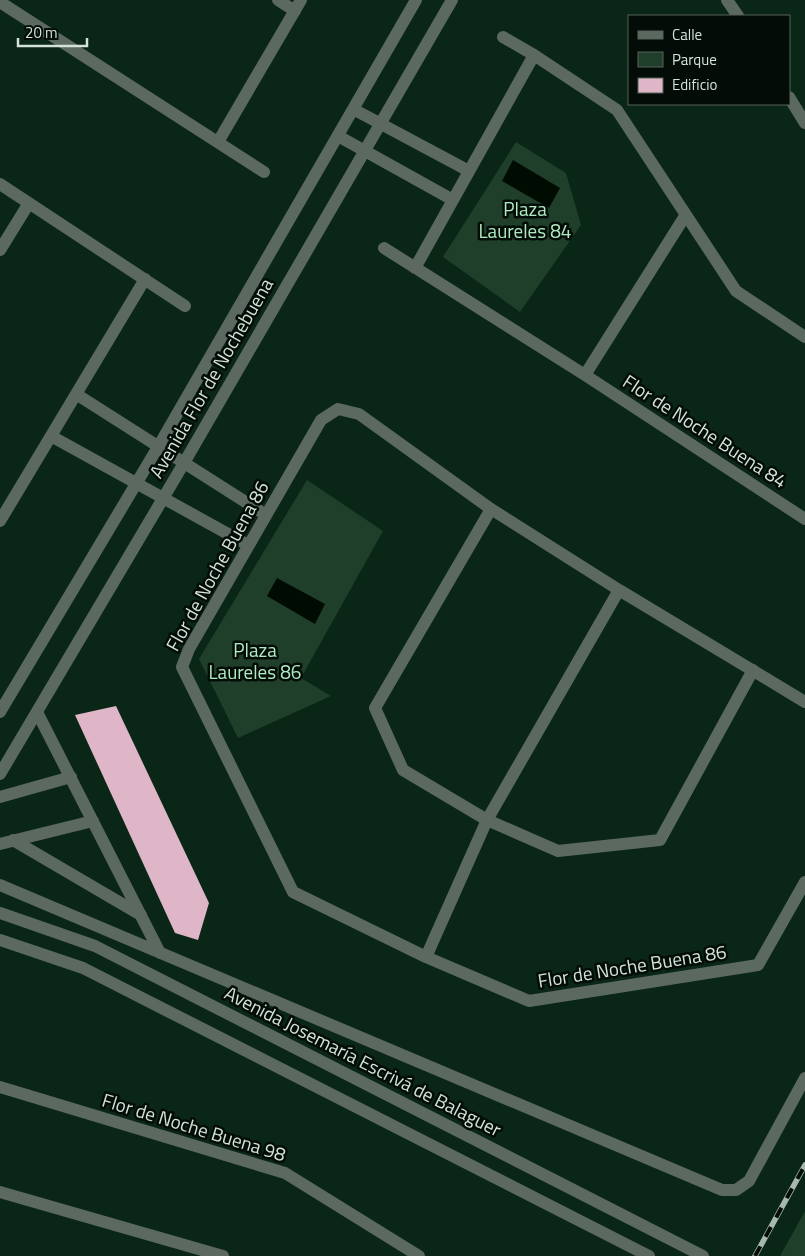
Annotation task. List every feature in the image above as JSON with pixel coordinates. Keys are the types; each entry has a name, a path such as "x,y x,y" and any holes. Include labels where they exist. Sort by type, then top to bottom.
{"street":[{"path":"218,142 298,5 278,0"},
{"name":"Avenida Flor de Nochebuena","path":"0,712 137,483 416,0"},
{"name":"Avenida Flor de Nochebuena","path":"0,774 164,498 452,0"},
{"path":"727,0 737,15"},
{"path":"0,2 264,172"},
{"path":"503,37 534,55 617,110 736,291 805,337"},
{"path":"415,268 534,55"},
{"path":"790,99 805,123"},
{"path":"353,109 469,171"},
{"path":"338,136 453,200"},
{"path":"0,184 186,306"},
{"path":"0,250 29,203"},
{"path":"585,375 685,216"},
{"name":"Flor de Noche Buena 84","path":"384,248 585,375 805,519"},
{"path":"0,521 145,279"},
{"path":"76,394 266,515"},
{"name":"Flor de Noche Buena 86","path":"805,702 619,590 491,509 359,414 338,409 321,420 189,649 182,667 293,892 426,957 529,1001 758,965 805,882"},
{"path":"51,436 248,545"},
{"path":"491,509 375,708 403,770 487,820 558,851 660,840 753,670"},
{"path":"426,957 487,820 619,590"},
{"path":"37,712 160,953"},
{"path":"0,797 71,777"},
{"path":"0,844 93,821"},
{"path":"14,840 141,915"},
{"path":"0,885 722,1190 736,1190 749,1180 805,1078"},
{"path":"0,906 17,919"},
{"name":"Avenida Josemaría Escrivá de Balaguer","path":"0,913 95,946 703,1256"},
{"path":"0,940 83,968 646,1254"},
{"name":"Flor de Noche Buena 98","path":"0,1088 285,1174 419,1256"},
{"path":"0,1192 223,1256"}],"green space":[{"name":"Plaza Laureles 84","path":"516,142 566,173 581,225 520,312 443,257"},
{"name":"Plaza Laureles 86","path":"307,480 383,531 301,678 331,696 238,738 199,659"},
{"path":"805,1211 805,1256 780,1256"}],"shaded area":[{"path":"513,160 560,188 549,208 502,181"},
{"path":"277,578 325,604 315,624 267,596"}],"building":[{"path":"116,706 209,903 198,940 175,933 75,715"}],"railway":[{"path":"755,1256 805,1165"}]}
